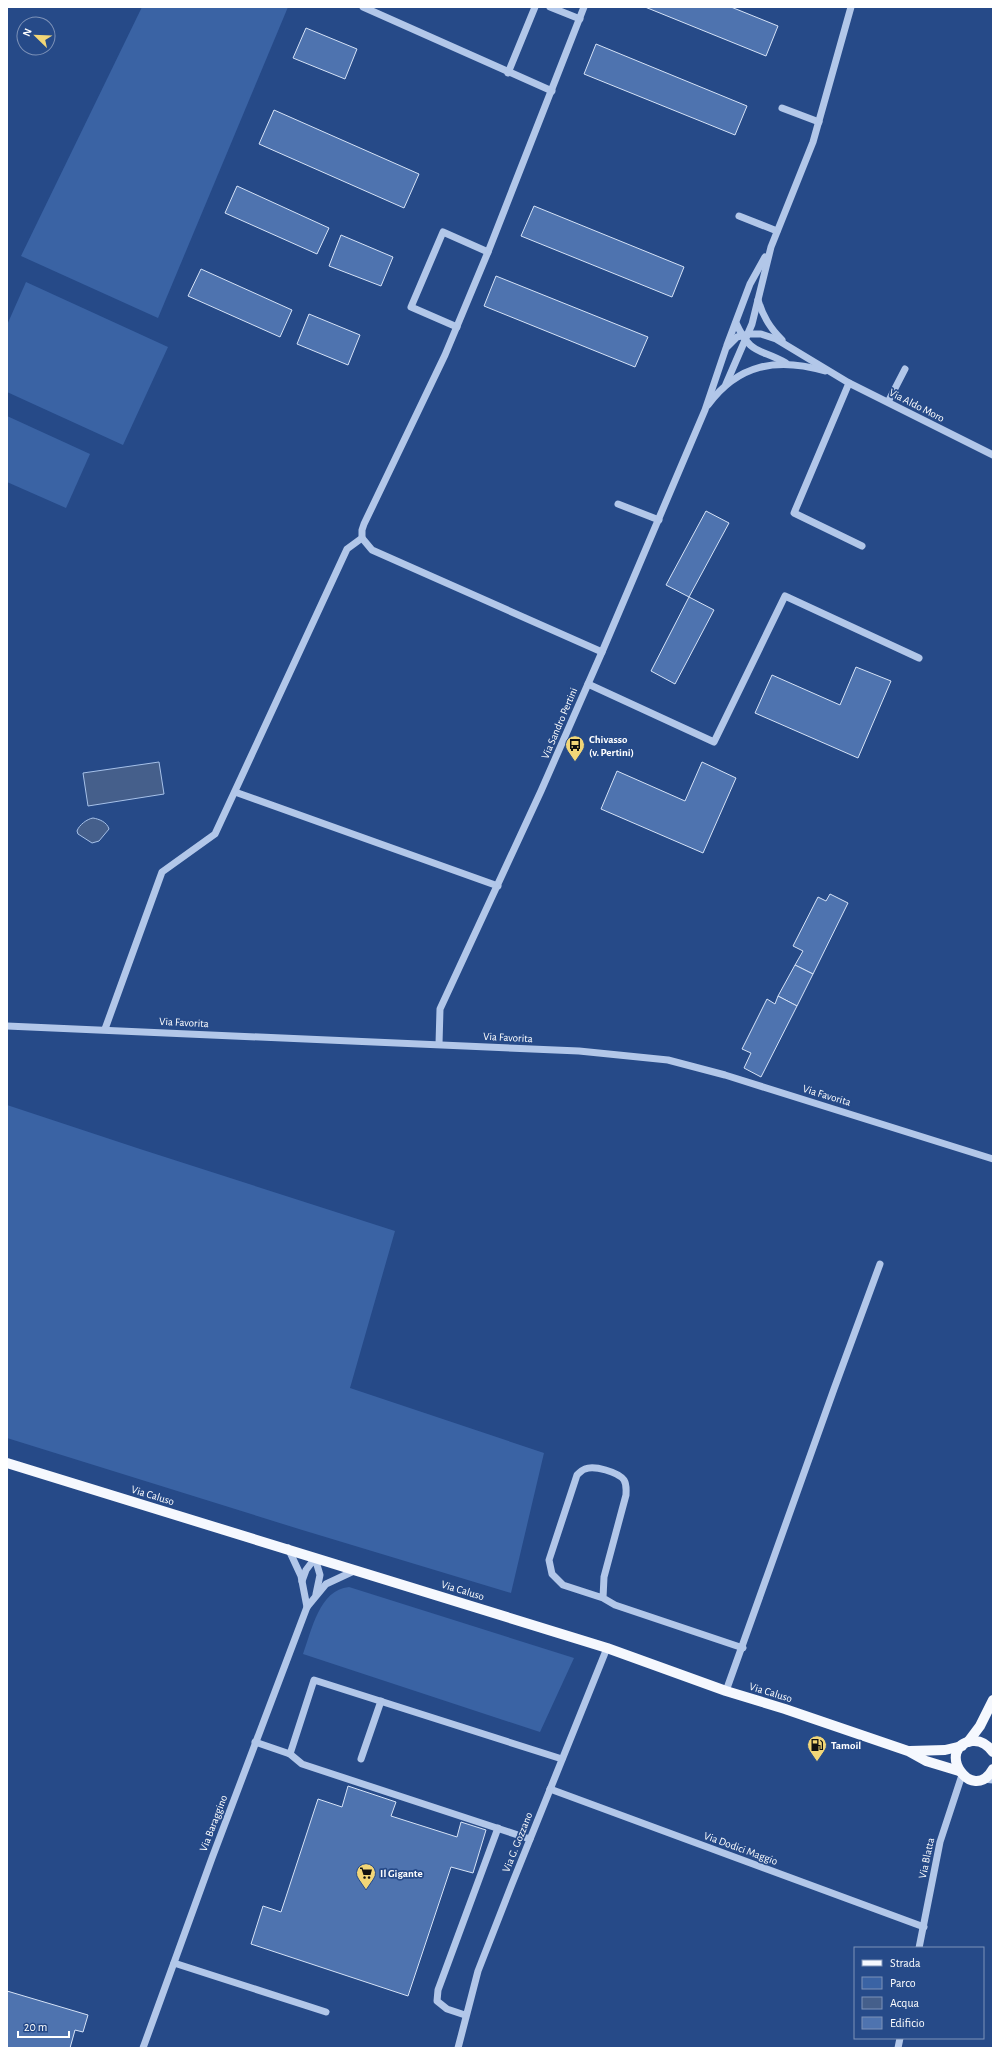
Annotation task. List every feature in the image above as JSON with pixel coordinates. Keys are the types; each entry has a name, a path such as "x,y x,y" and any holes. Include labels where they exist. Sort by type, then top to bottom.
{"main road":[{"name":"Via Caluso","path":"7,1463 288,1548 607,1648 726,1691 908,1751 926,1760 961,1773 972,1780 988,1780"},
{"path":"961,1773 956,1761 959,1750 980,1726 993,1700"},
{"path":"965,1744 979,1741 985,1743 993,1751"},
{"name":"Via Caluso","path":"908,1751 945,1750 965,1744"},
{"path":"988,1780 988,1775 993,1769"}],"street":[{"path":"363,7 552,92"},
{"path":"508,73 535,7"},
{"path":"550,7 580,19"},
{"path":"584,7 552,92 457,327 364,524 362,538 372,550 602,652"},
{"path":"705,410 726,384 745,337 758,299 771,247 813,142 851,7"},
{"path":"782,108 819,122"},
{"path":"739,216 777,231"},
{"path":"457,327 411,307 443,232 488,252"},
{"path":"705,410 750,284 771,247"},
{"path":"758,299 763,314 771,328 786,345"},
{"path":"736,323 749,346 760,353 788,364"},
{"path":"726,348 737,337 761,334 786,345 832,373"},
{"path":"726,384 755,369 771,364 788,364 809,367 832,373"},
{"path":"888,402 905,369"},
{"name":"Via Aldo Moro","path":"832,373 993,455"},
{"path":"849,383 794,513 862,546"},
{"name":"Via Sandro Pertini","path":"439,1044 440,1009 498,886 588,684 705,410"},
{"path":"618,504 659,520"},
{"path":"105,1030 162,872 215,834 347,549 362,538"},
{"path":"588,684 714,742 785,596 918,658"},
{"path":"235,792 498,886"},
{"name":"Via Favorita","path":"7,1026 579,1051 668,1060 725,1075 993,1159"},
{"path":"726,1691 743,1648 834,1389 880,1264"},
{"path":"603,1598 604,1577 626,1496 626,1486 623,1479 610,1472 594,1467 585,1469 577,1475 549,1560 552,1574 563,1585 603,1598 615,1606 743,1648"},
{"name":"Via Baraggino","path":"288,1548 302,1581 306,1607"},
{"path":"302,1581 306,1570 316,1558"},
{"name":"Via Baraggino","path":"316,1558 320,1575 316,1594"},
{"name":"Via Baraggino","path":"143,2048 306,1607 326,1584 357,1570"},
{"name":"Via G. Gozzano","path":"458,2048 465,2015 478,1972 530,1838 607,1648"},
{"path":"290,1754 314,1680 562,1759"},
{"path":"361,1759 381,1701"},
{"path":"255,1742 290,1754 302,1764 530,1838"},
{"name":"Via Blatta","path":"919,1947 940,1842 961,1773"},
{"name":"Via Dodici Maggio","path":"550,1789 924,1927"},
{"path":"465,2015 446,2009 437,2001 438,1990 498,1828"},
{"path":"174,1963 326,2012"}],"green space":[{"path":"142,7 288,7 158,318 21,256"},
{"path":"26,282 168,347 123,445 7,392 7,325"},
{"path":"7,416 90,454 66,508 7,482"},
{"path":"7,1105 395,1231 350,1388 544,1453 511,1593 7,1438"},
{"path":"349,1587 574,1658 540,1732 303,1654 318,1613 324,1603 330,1595"}],"water":[{"path":"159,762 164,794 88,806 83,773"},
{"path":"93,818 105,823 109,829 99,841 92,843 78,834 77,831 84,823"}],"building":[{"path":"645,7 731,7 778,26 766,56"},
{"path":"306,28 357,49 345,79 293,58"},
{"path":"596,44 747,106 735,135 584,74"},
{"path":"274,110 419,174 404,208 259,144"},
{"path":"237,186 329,228 317,254 225,213"},
{"path":"534,206 684,267 672,297 521,236"},
{"path":"341,235 393,257 381,286 329,266"},
{"path":"201,269 292,310 280,337 188,296"},
{"path":"496,276 648,337 635,367 484,306"},
{"path":"309,314 360,335 348,365 297,344"},
{"path":"706,511 729,523 689,597 666,585"},
{"path":"689,597 714,610 675,684 651,671"},
{"path":"856,667 891,681 858,758 755,713 772,675 840,705"},
{"path":"702,762 736,778 703,853 601,809 617,771 685,801"},
{"path":"830,894 848,903 813,974 795,965 803,951 793,946 818,897 826,901"},
{"path":"795,965 813,974 797,1006 778,996"},
{"path":"778,996 797,1006 761,1077 744,1068 751,1053 742,1049 767,999 775,1004"},
{"name":"Il Gigante","path":"348,1786 396,1802 391,1816 457,1837 461,1822 486,1830 473,1873 451,1867 408,1996 251,1944 263,1906 281,1912 318,1799 342,1807"},
{"path":"7,1991 88,2015 83,2032 75,2030 70,2048 7,2048"}],"place":[{"name":"Chivasso (v. Pertini)","path":"575,762"},
{"name":"Tamoil","path":"817,1762"},
{"name":"Il Gigante","path":"366,1890"}]}
